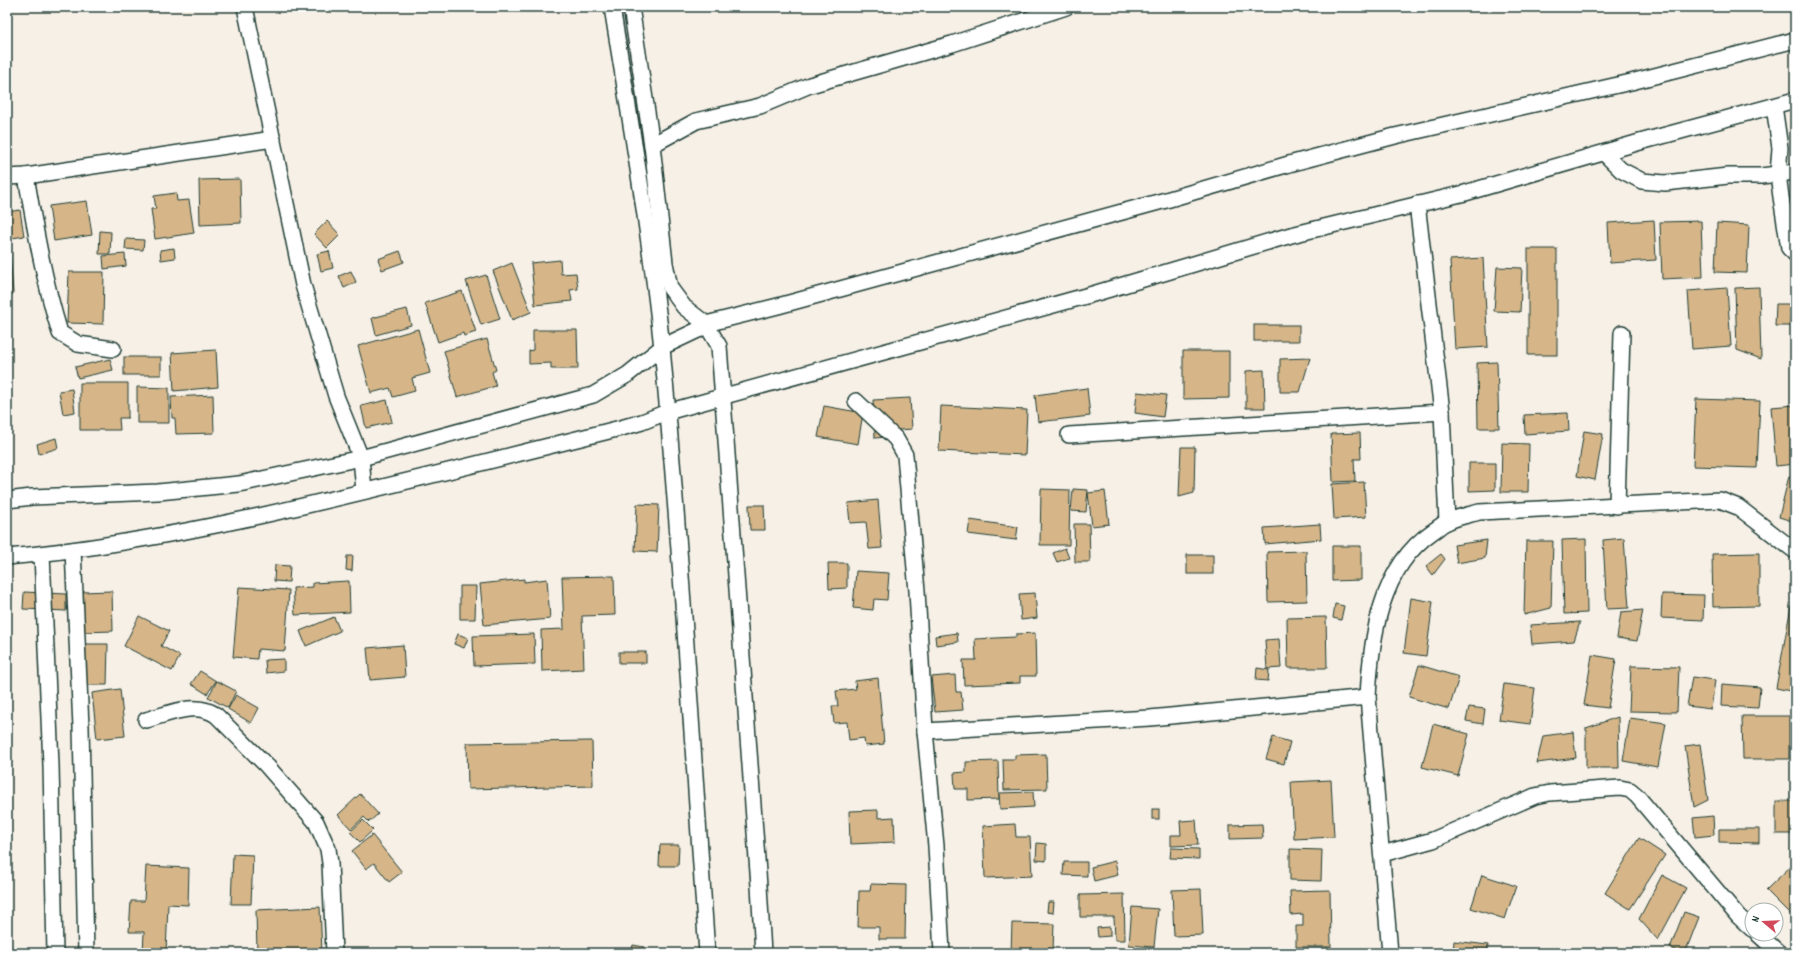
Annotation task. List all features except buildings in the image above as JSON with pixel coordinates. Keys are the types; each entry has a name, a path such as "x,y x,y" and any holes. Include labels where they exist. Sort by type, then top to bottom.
{"street":[{"path":"245,7 303,285 336,396 361,458 364,491"},
{"path":"612,7 651,262 662,347 689,689 707,953"},
{"path":"631,7 652,145 665,263 670,288 684,307 706,324 720,346 763,953"},
{"path":"652,145 696,121 760,106 810,85 952,44 1066,7"},
{"path":"7,500 32,497 158,492 239,484 361,458 592,394 627,375 662,347 698,330 706,324 793,302 1380,140 1631,82 1795,40"},
{"path":"7,557 72,550 162,536 364,491 621,428 642,422 667,412 1093,294 1291,235 1465,193 1795,100"},
{"path":"1774,106 1780,148 1778,174 1789,248 1795,254"},
{"path":"7,177 26,176 273,139"},
{"path":"1604,153 1621,170 1642,181 1665,183 1728,176 1761,176 1795,172"},
{"path":"26,176 39,254 48,295 60,333 78,344 113,349"},
{"path":"1417,204 1442,412 1447,522"},
{"path":"1617,506 1622,332"},
{"path":"856,401 896,439 905,455 917,591 925,731 936,846 942,953"},
{"path":"1069,435 1442,412"},
{"path":"1390,953 1368,697 1369,672 1375,627 1388,588 1406,557 1421,540 1447,522 1479,512 1720,500 1738,507 1795,551"},
{"path":"72,550 81,727 86,953"},
{"path":"42,554 49,680 55,953"},
{"path":"925,731 1150,718 1368,697"},
{"path":"146,720 191,708 210,710 216,714 267,766 316,822 328,849 330,863 334,953"},
{"path":"1382,854 1433,840 1535,796 1550,793 1612,789 1630,790 1637,796 1744,922"},
{"path":"1767,942 1779,953"}]}
